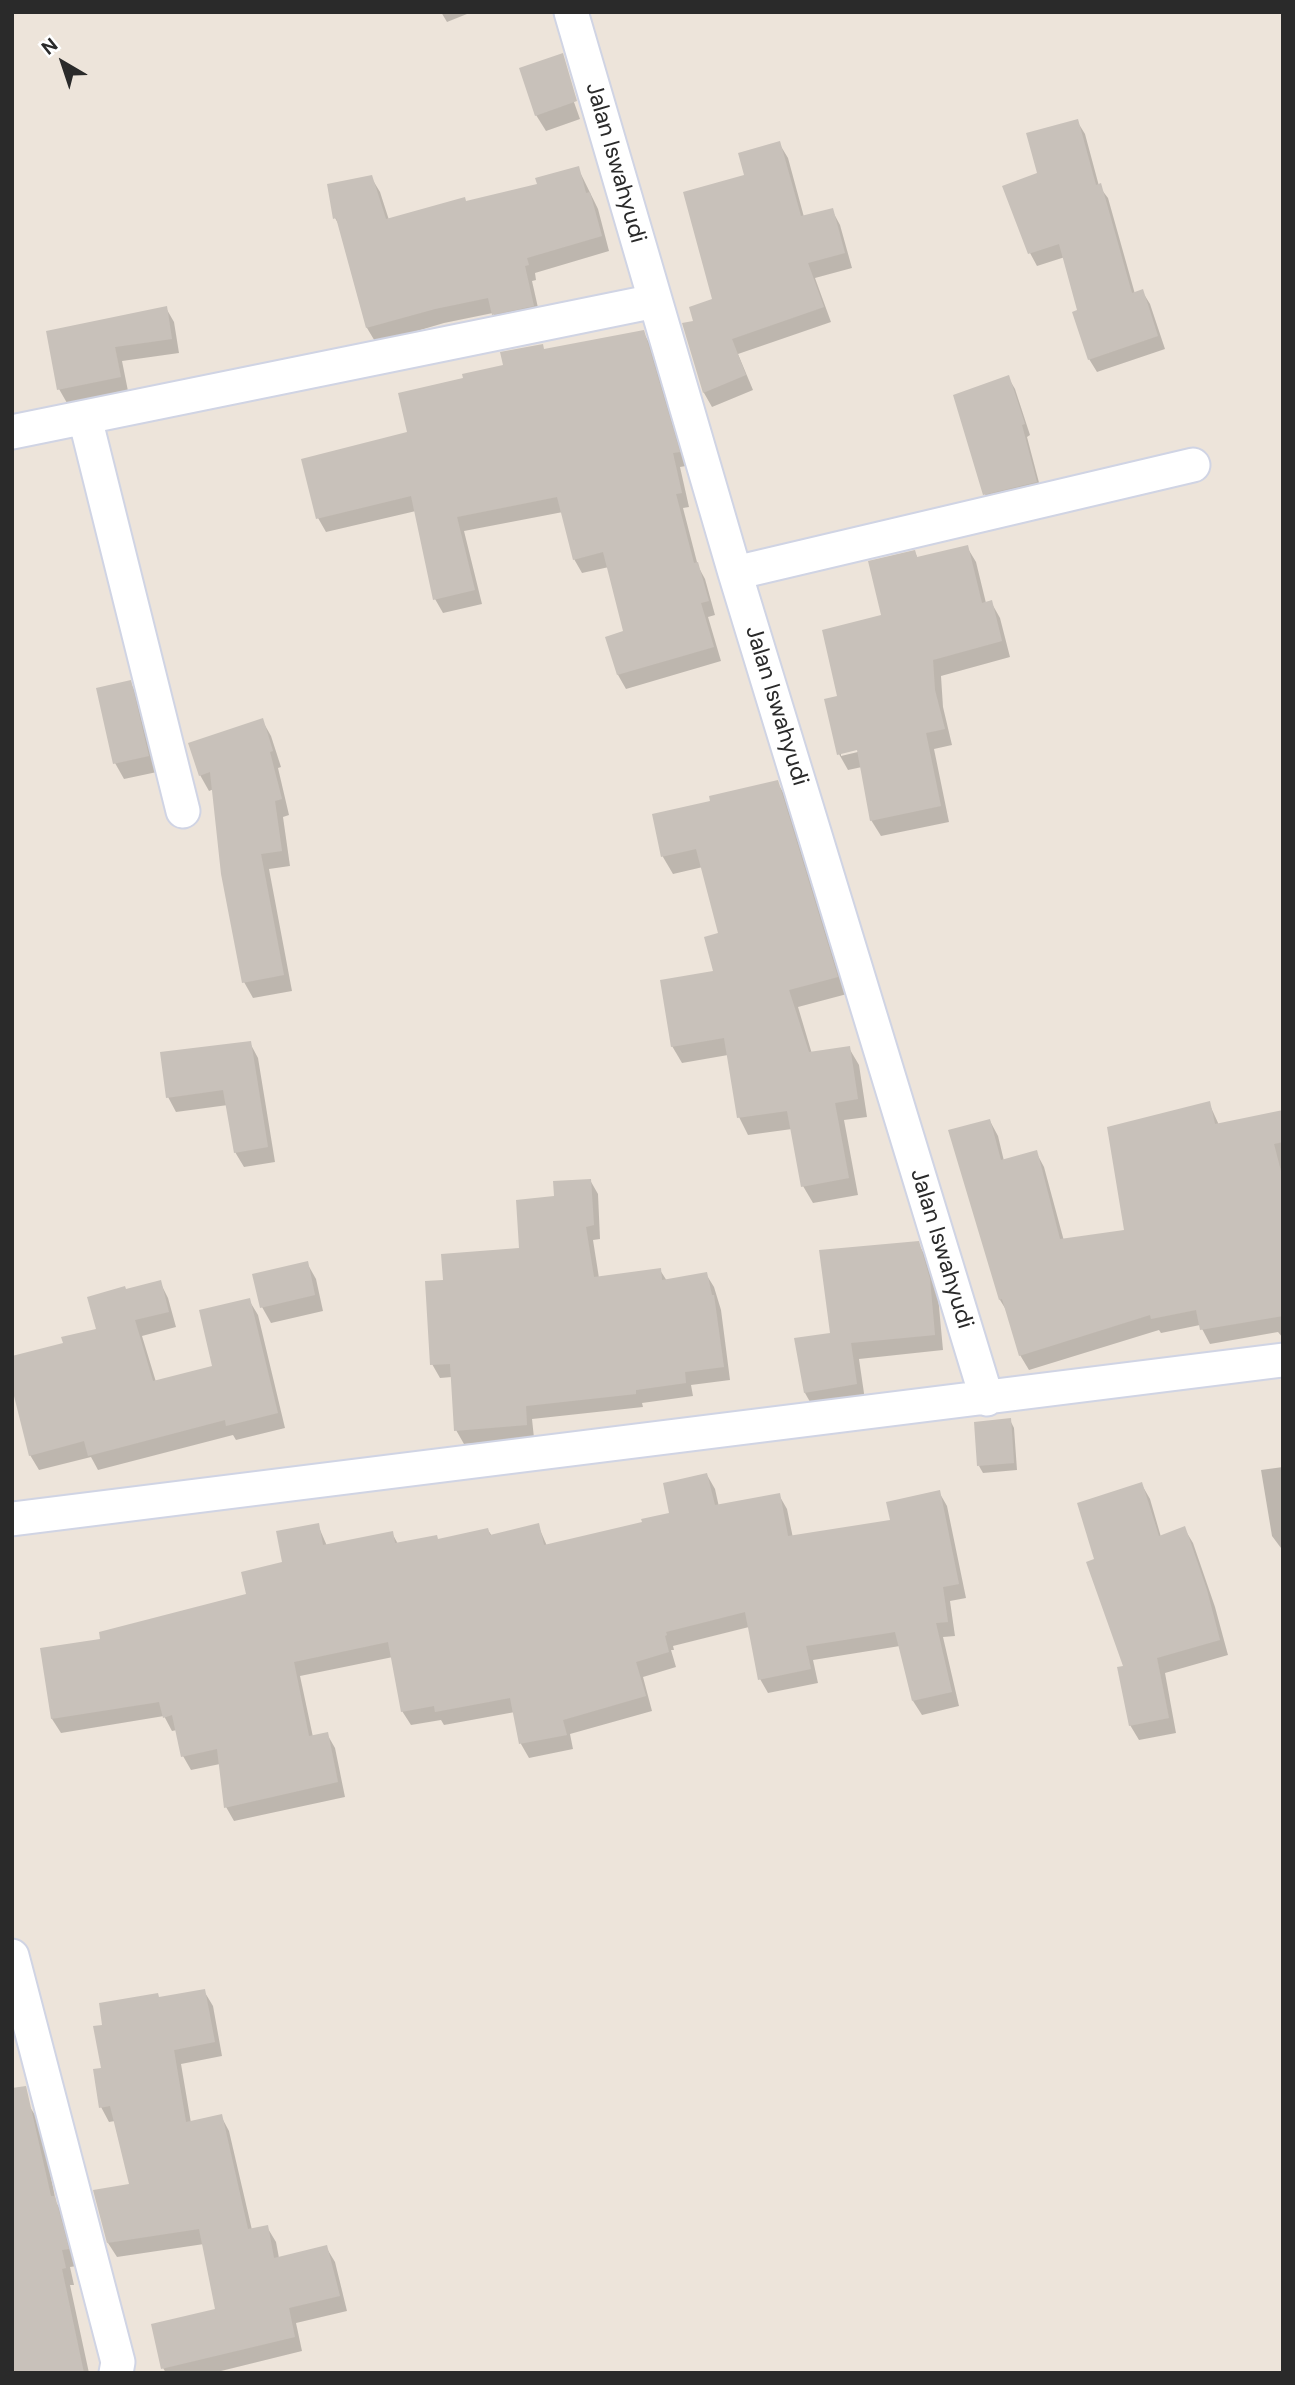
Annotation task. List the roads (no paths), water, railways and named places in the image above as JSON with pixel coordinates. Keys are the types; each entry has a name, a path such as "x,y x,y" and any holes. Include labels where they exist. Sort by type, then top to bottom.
{"street":[{"name":"Jalan Iswahyudi","path":"571,12 735,573 987,1399"},
{"path":"12,432 654,301"},
{"path":"85,418 183,811"},
{"path":"735,573 1193,465"},
{"path":"12,1519 1283,1360"},
{"path":"12,1956 118,2362 116,2373"}]}
